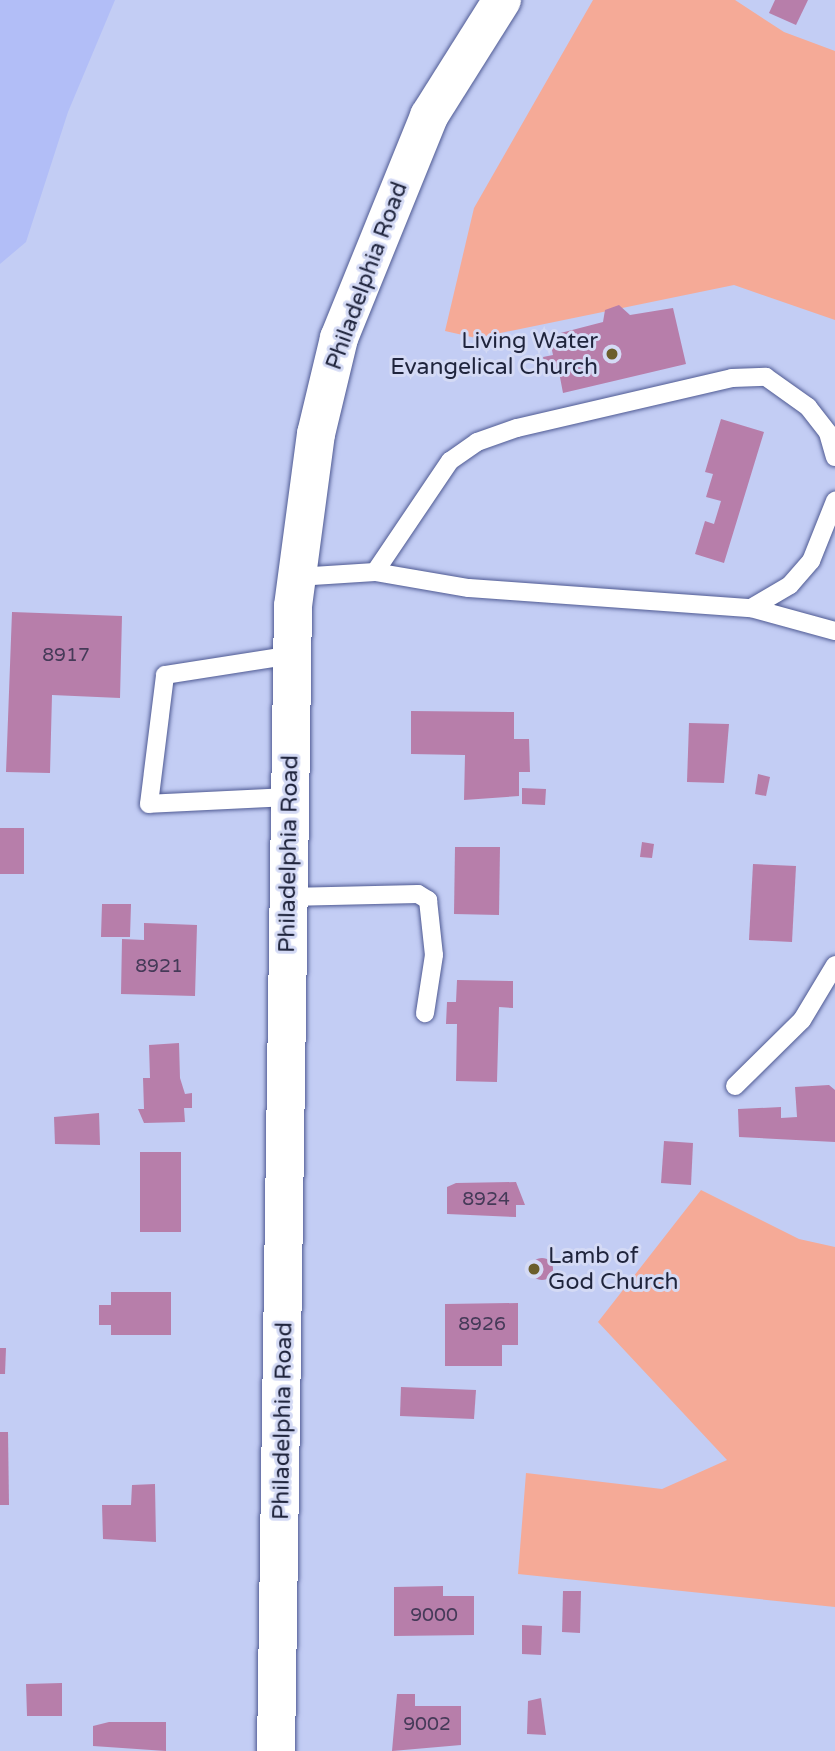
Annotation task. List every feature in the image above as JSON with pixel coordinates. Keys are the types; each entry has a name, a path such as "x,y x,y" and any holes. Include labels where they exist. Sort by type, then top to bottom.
{"main road":[{"name":"Philadelphia Road","path":"276,1751 292,655 297,577 316,434 339,338 429,116 502,0"}],"lane":[{"path":"375,572 450,461 477,442 517,428 732,378 766,377 808,407 828,433 835,457"},
{"path":"751,608 790,585 811,562 835,501"},
{"path":"297,577 375,572 469,588 751,608 835,631"},
{"path":"290,797 149,803 165,675 292,655"},
{"path":"288,897 418,894 428,900 434,955 425,1013"},
{"path":"735,1086 802,1020 835,965"}],"shaded area":[{"path":"0,0 115,0 68,112 26,242 0,264"},
{"path":"593,0 735,0 784,32 835,51 835,320 734,285 476,338 445,331 474,208"},
{"path":"701,1190 799,1239 835,1247 835,1607 518,1574 526,1473 662,1489 727,1460 598,1322"}],"building":[{"path":"775,0 808,0 796,25 769,13"},
{"path":"619,305 630,315 673,308 686,364 563,393 559,372 547,375 543,357 553,355 549,336 603,322 605,310"},
{"path":"721,419 764,432 724,563 695,554 705,521 714,524 721,501 706,497 713,474 705,472"},
{"path":"12,612 122,616 120,698 52,695 50,773 6,772"},
{"path":"411,711 514,712 514,739 529,739 530,772 519,772 519,796 464,800 465,755 411,754"},
{"path":"689,723 729,724 724,783 687,782"},
{"path":"758,774 770,777 766,796 755,794"},
{"path":"522,788 546,789 545,805 522,804"},
{"path":"0,828 24,828 24,874 0,874"},
{"path":"642,842 654,844 652,858 640,857"},
{"path":"455,847 500,847 499,915 454,914"},
{"path":"753,864 796,866 792,942 749,940"},
{"path":"102,904 131,904 130,937 101,937"},
{"path":"144,923 197,925 195,996 121,994 122,939 144,940"},
{"path":"457,980 513,981 513,1008 499,1007 497,1082 456,1081 457,1024 446,1024 447,1002 456,1002"},
{"path":"179,1043 180,1078 185,1094 192,1093 192,1108 184,1108 185,1122 144,1123 138,1109 144,1109 143,1078 150,1078 149,1045"},
{"path":"829,1085 835,1090 835,1142 739,1137 738,1109 781,1107 781,1118 797,1117 795,1087"},
{"path":"99,1113 100,1145 55,1144 54,1117"},
{"path":"664,1141 693,1143 691,1185 661,1183"},
{"path":"140,1152 181,1152 181,1232 140,1232"},
{"path":"516,1182 525,1205 516,1205 516,1217 447,1214 447,1187 456,1183"},
{"path":"542,1258 550,1261 553,1269 550,1277 542,1280 534,1277 531,1269 534,1261"},
{"path":"111,1292 171,1292 171,1335 111,1335 111,1325 99,1325 99,1305 111,1305"},
{"path":"518,1303 518,1345 502,1345 502,1366 445,1366 445,1304"},
{"path":"0,1348 6,1348 5,1374 0,1374"},
{"path":"401,1387 476,1390 474,1419 400,1416"},
{"path":"0,1432 8,1432 9,1505 0,1505"},
{"path":"155,1484 156,1542 103,1539 102,1505 131,1505 132,1485"},
{"path":"443,1586 443,1596 474,1596 474,1635 394,1636 394,1587"},
{"path":"563,1591 581,1591 580,1633 562,1632"},
{"path":"522,1625 542,1626 541,1655 522,1654"},
{"path":"62,1683 62,1716 27,1716 26,1684"},
{"path":"397,1694 415,1694 415,1706 461,1706 461,1745 392,1751"},
{"path":"541,1698 546,1735 527,1734 528,1701"},
{"path":"109,1722 166,1722 166,1751 93,1746 93,1726"}],"place":[{"name":"Living Water Evangelical Church","path":"612,354"},
{"name":"Lamb of God Church","path":"534,1269"}]}
